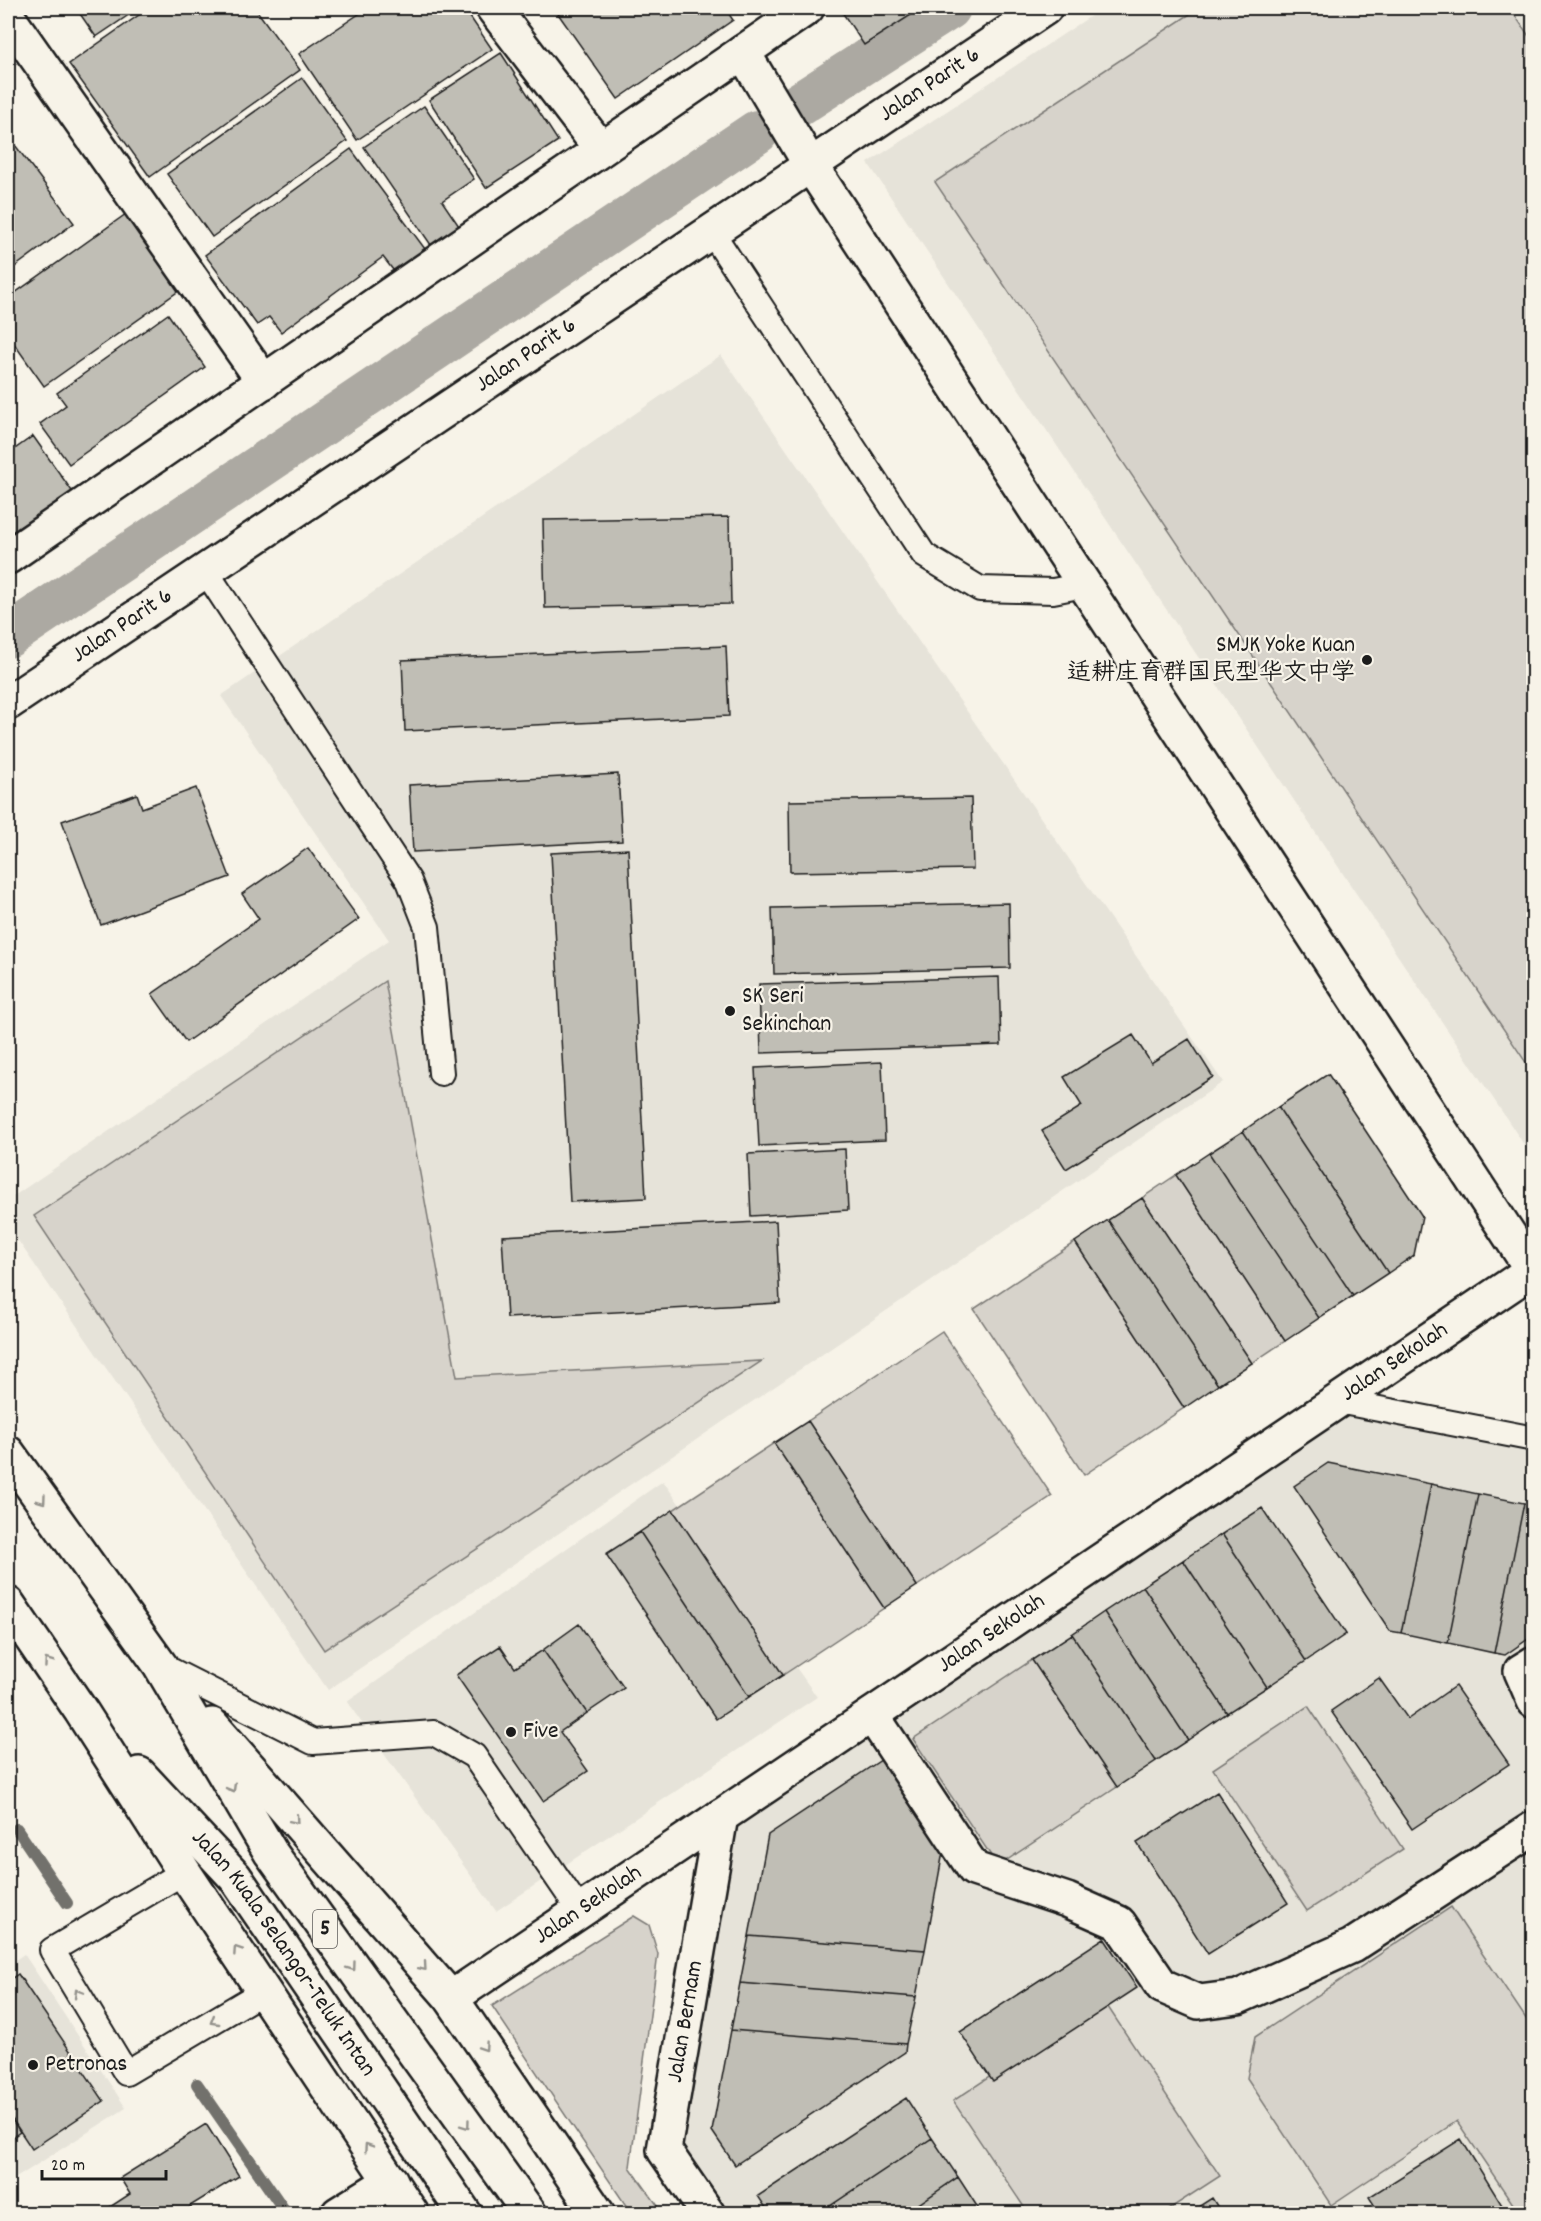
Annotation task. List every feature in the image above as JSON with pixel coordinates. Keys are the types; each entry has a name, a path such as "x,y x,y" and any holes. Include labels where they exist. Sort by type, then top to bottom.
{"main road":[{"path":"493,8 602,149"},
{"path":"8,557 807,8"},
{"name":"Jalan Parit 6","path":"8,703 1045,8"},
{"path":"8,17 264,382"},
{"path":"743,52 811,166 1533,1271"},
{"name":"Jalan Sekolah","path":"451,1998 1533,1271"},
{"name":"Jalan Kuala Selangor-Teluk Intan","path":"8,1453 160,1665 271,1853 530,2214"},
{"name":"Jalan Kuala Selangor-Teluk Intan","path":"8,1604 81,1710 184,1872 412,2214"},
{"path":"1533,1663 1521,1671 1533,1701"},
{"name":"Jalan Kuala Selangor-Teluk Intan","path":"160,1665 451,1998"},
{"name":"Jalan Kuala Selangor-Teluk Intan","path":"81,1710 234,1877 465,2214"},
{"path":"872,1715 974,1869 1067,1900 1119,1923 1162,1986 1199,2002 1238,1997 1352,1946 1533,1828"},
{"name":"Jalan Bernam","path":"708,2214 664,2150 721,1816"},
{"name":"5","path":"451,1998 598,2214"},
{"path":"338,2214 391,2181"}],"lane":[{"path":"711,231 924,555 980,589 1053,591 1084,585"},
{"path":"205,570 409,881 427,927 441,1073"},
{"path":"1338,1401 1533,1439"},
{"path":"160,1665 313,1742 434,1733 474,1756 580,1911"},
{"path":"184,1872 52,1950 126,2073 264,1992"}],"shaded area":[{"name":"SMJK Yoke Kuan 适耕庄育群国民型华文中学","path":"1103,8 1533,8 1533,1158 868,163"},
{"name":"SMJK Yoke Kuan 适耕庄育群国民型华文中学","path":"1199,8 1510,8 1533,42 1533,1073 935,182"},
{"name":"SK Seri Sekinchan","path":"721,355 1223,1082 328,1690 8,1226 8,1200 389,940 221,696"},
{"path":"385,981 457,1377 762,1361 324,1650 34,1216"},
{"path":"1176,1175 1285,1341 1252,1363 1142,1198"},
{"path":"1075,1242 1184,1408 1084,1475 974,1309"},
{"path":"942,1331 1052,1496 917,1586 808,1421"},
{"path":"1342,1416 1533,1451 1533,2213 726,2213 681,2148 738,1828"},
{"path":"774,1443 884,1608 783,1675 673,1510"},
{"path":"663,1481 817,1697 496,1911 347,1702"},
{"path":"1032,1660 1117,1787 998,1866 913,1739"},
{"path":"1308,1706 1403,1849 1307,1911 1213,1769"},
{"path":"1451,1907 1533,2029 1533,2213 1519,2213 1457,2121 1331,2205 1247,2078 1255,2037"},
{"path":"634,1916 649,1925 658,1954 630,2167 663,2213 631,2213 492,2006"},
{"path":"24,1954 126,2108 8,2183 8,1965"},
{"path":"1104,2001 1220,2176 1163,2213 1028,2213 953,2101"}],"building":[{"path":"76,8 139,8 96,37"},
{"path":"149,8 211,8 214,13 222,8 255,8 300,70 150,177 69,64"},
{"path":"368,8 464,8 492,49 357,140 299,54"},
{"path":"554,8 725,8 733,20 618,99"},
{"path":"849,8 922,8 864,45 842,12"},
{"path":"501,53 558,141 486,188 429,100"},
{"path":"302,78 347,141 212,237 167,174"},
{"path":"424,106 474,179 442,201 459,226 431,245 364,147"},
{"path":"15,145 74,223 12,269 8,263 8,150"},
{"path":"351,149 431,257 400,279 383,257 281,332 269,317 257,325 205,255"},
{"path":"126,214 180,290 44,386 8,335 8,298"},
{"path":"168,314 205,367 69,464 40,424 66,405 57,393"},
{"path":"33,436 79,501 8,552 8,454"},
{"path":"729,517 731,604 545,608 543,520"},
{"path":"726,646 729,716 405,731 402,660"},
{"path":"618,774 622,841 413,852 409,785"},
{"path":"196,788 230,877 101,925 62,821 137,794 142,808"},
{"path":"971,798 973,869 790,872 789,801"},
{"path":"308,848 359,919 186,1042 152,994 259,919 242,894"},
{"path":"628,849 646,1198 570,1202 551,853"},
{"path":"1009,903 1010,968 774,974 772,908"},
{"path":"999,977 1001,1045 761,1053 759,984"},
{"path":"1133,1035 1151,1063 1189,1039 1213,1077 1066,1169 1042,1131 1082,1106 1064,1077"},
{"path":"882,1062 885,1140 759,1146 755,1068"},
{"path":"1328,1074 1422,1216 1414,1255 1388,1273 1278,1107"},
{"path":"1278,1107 1388,1273 1353,1296 1243,1131"},
{"path":"1243,1131 1353,1296 1319,1318 1209,1153"},
{"path":"845,1149 848,1210 751,1216 748,1154"},
{"path":"1209,1153 1319,1318 1285,1341 1176,1175"},
{"path":"1142,1198 1252,1363 1218,1385 1108,1220"},
{"path":"1108,1220 1218,1385 1184,1408 1075,1242"},
{"path":"776,1221 780,1303 507,1318 502,1236"},
{"path":"808,1421 917,1586 884,1608 774,1443"},
{"path":"1328,1463 1431,1484 1401,1633 1390,1631 1294,1486"},
{"path":"1431,1484 1478,1494 1448,1643 1401,1633"},
{"path":"1478,1494 1524,1503 1494,1653 1448,1643"},
{"path":"1524,1503 1534,1505 1534,1635 1505,1655 1494,1653"},
{"path":"1262,1508 1346,1634 1306,1661 1222,1534"},
{"path":"673,1510 783,1675 749,1697 640,1532"},
{"path":"640,1532 749,1697 716,1719 606,1554"},
{"path":"1222,1534 1306,1661 1267,1687 1183,1560"},
{"path":"1183,1560 1267,1687 1227,1713 1143,1586"},
{"path":"1143,1586 1227,1713 1188,1740 1104,1612"},
{"path":"1104,1612 1188,1740 1156,1761 1072,1634"},
{"path":"579,1624 624,1688 587,1713 543,1650"},
{"path":"1072,1634 1156,1761 1117,1787 1032,1660"},
{"path":"500,1646 515,1668 543,1650 587,1713 560,1732 588,1771 543,1801 456,1675"},
{"path":"1379,1678 1408,1719 1455,1686 1509,1764 1412,1829 1331,1711"},
{"path":"881,1760 943,1852 925,1950 749,1936 768,1835"},
{"path":"1217,1792 1288,1903 1208,1954 1137,1843"},
{"path":"749,1936 925,1950 916,1997 740,1983"},
{"path":"1104,1938 1137,1988 993,2082 960,2032"},
{"path":"18,1974 104,2101 32,2149 8,2113 8,1981"},
{"path":"740,1983 916,1997 906,2044 731,2030"},
{"path":"731,2030 906,2044 905,2052 735,2165 712,2131"},
{"path":"906,2098 932,2138 818,2214 770,2214 758,2196"},
{"path":"8,2113 20,2132 8,2140"},
{"path":"206,2124 239,2176 190,2206 195,2214 99,2214 130,2194 120,2178"},
{"path":"932,2138 958,2177 904,2214 818,2214"},
{"path":"1461,2139 1505,2210 1499,2214 1380,2214 1369,2197"},
{"path":"958,2177 982,2214 904,2214"},
{"path":"1212,2198 1222,2214 1187,2214"}],"waterway":[{"path":"798,105 949,8"},
{"path":"8,636 757,132"},
{"path":"17,1829 67,1903"},
{"path":"197,2084 287,2214"}],"place":[{"name":"SMJK Yoke Kuan 适耕庄育群国民型华文中学","path":"1367,660"},
{"name":"SK Seri Sekinchan","path":"730,1011"},
{"name":"Five","path":"511,1732"},
{"name":"Petronas","path":"33,2065"}]}
